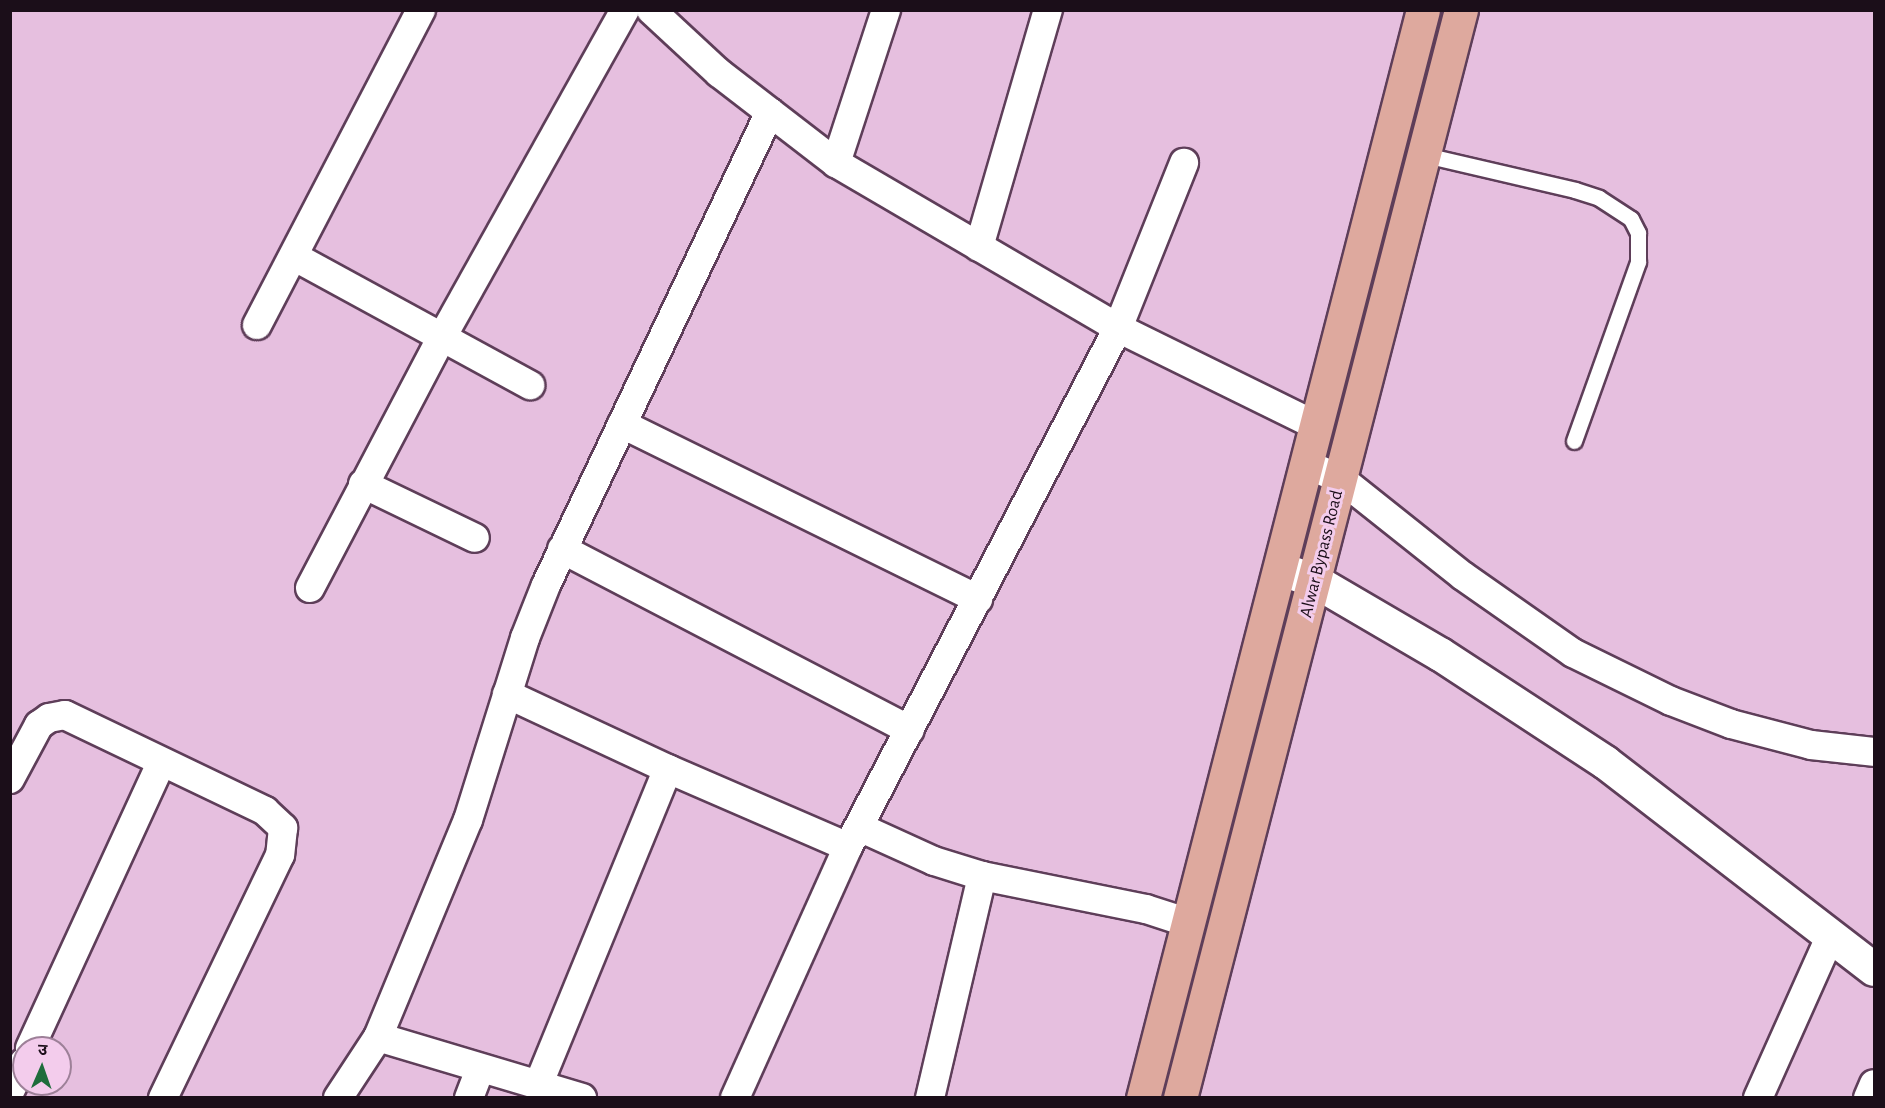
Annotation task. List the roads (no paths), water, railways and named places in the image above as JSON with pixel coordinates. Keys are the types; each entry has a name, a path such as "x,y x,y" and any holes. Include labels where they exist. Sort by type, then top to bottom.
{"main road":[{"name":"Alwar Bypass Road","path":"1143,1098 1308,465 1423,10"},
{"name":"Alwar Bypass Road","path":"1180,1098 1461,10"}],"street":[{"path":"257,325 295,257 422,10"},
{"path":"310,588 441,339 625,10"},
{"path":"836,163 886,10"},
{"path":"979,247 1048,10"},
{"path":"666,16 770,112 836,163 1118,328 1317,426"},
{"path":"338,1098 378,1037 468,820 525,638 562,549 770,112"},
{"path":"735,1098 853,837 1118,328 1184,164"},
{"path":"295,257 441,339 530,385"},
{"path":"622,424 978,599"},
{"path":"1308,465 1341,479 1463,576 1573,652 1671,700 1731,724 1811,745 1875,752"},
{"path":"363,484 475,538"},
{"path":"562,549 910,730"},
{"path":"1281,569 1315,581 1440,654 1605,762 1875,969"},
{"path":"507,694 668,769 853,837 982,876 1146,909 1189,923"},
{"path":"10,780 39,725 49,718 65,715 265,811 283,828 280,855 163,1098"},
{"path":"36,1036 161,763"},
{"path":"539,1083 668,769"},
{"path":"930,1098 982,876"},
{"path":"1758,1098 1831,935"},
{"path":"378,1037 480,1069 539,1083 582,1098"},
{"path":"469,1098 480,1069"},
{"path":"1868,1098 1875,1084"}],"lane":[{"path":"1425,155 1514,172 1575,190 1599,198 1631,219 1638,233 1638,261 1574,441"}]}
